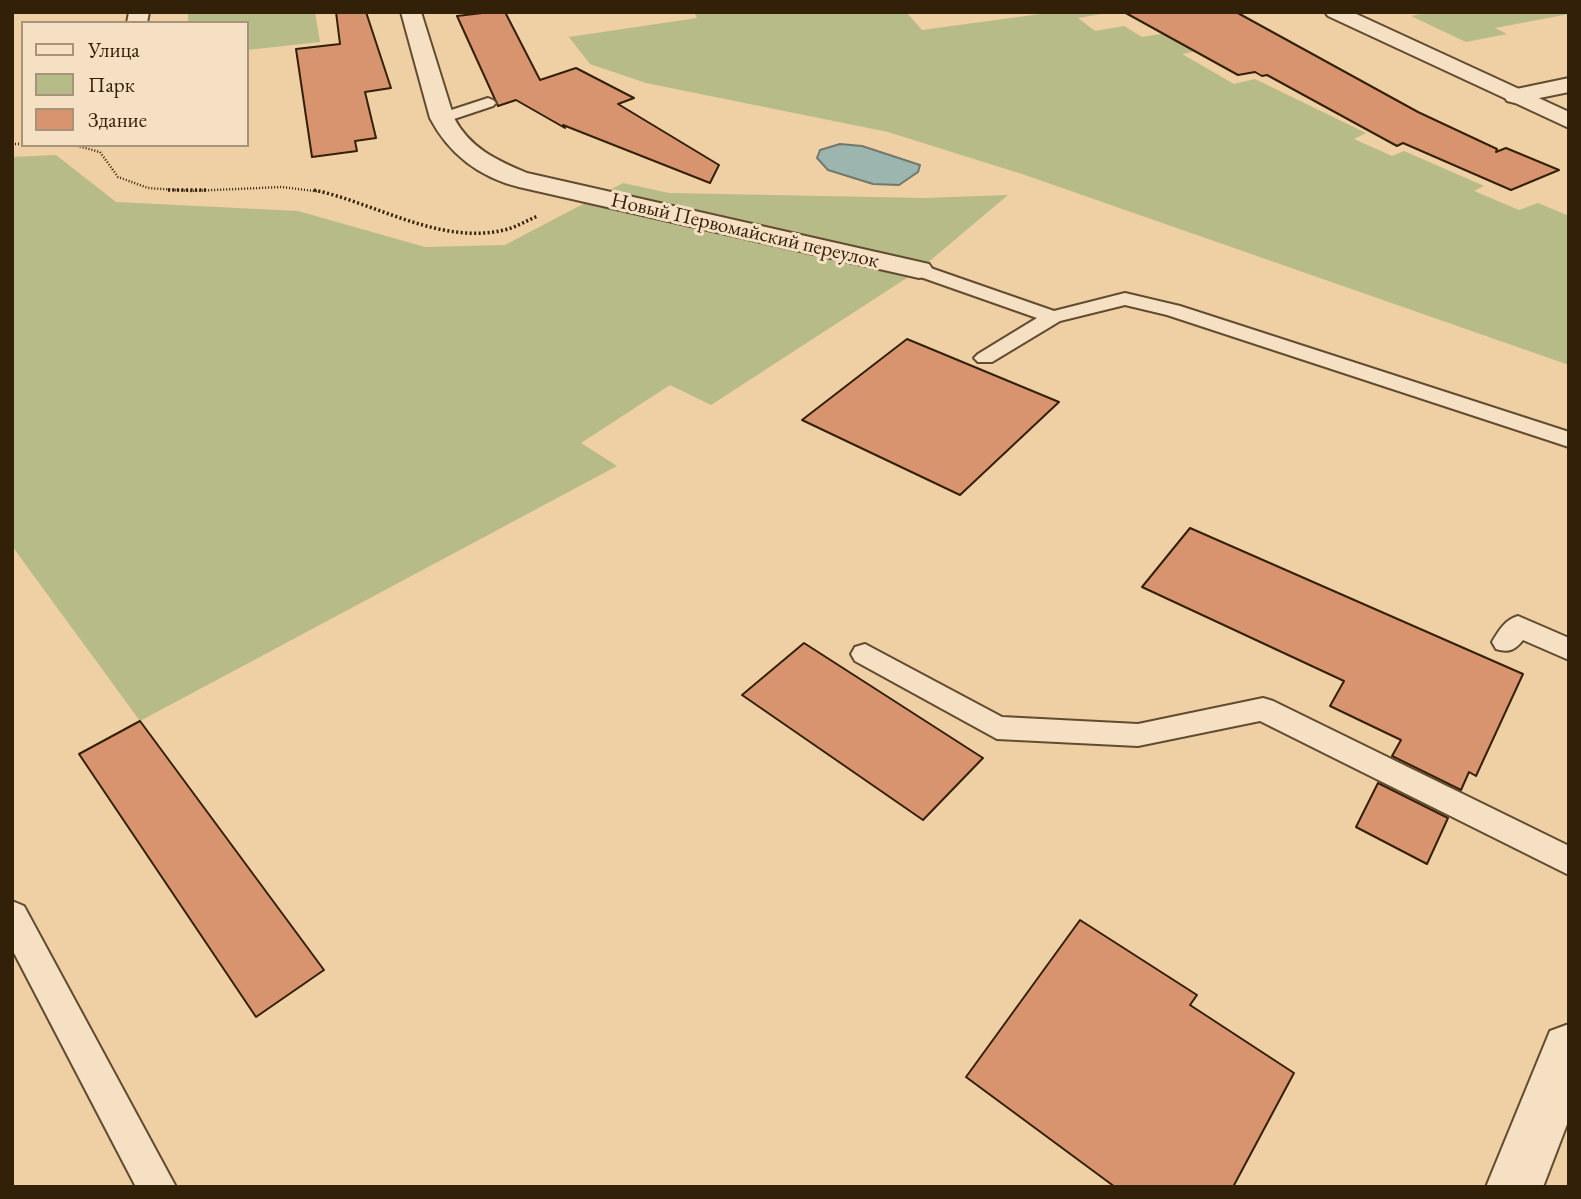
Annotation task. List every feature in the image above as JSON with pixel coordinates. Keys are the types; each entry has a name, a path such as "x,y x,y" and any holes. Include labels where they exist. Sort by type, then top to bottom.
{"street":[{"name":"Новый Первомайский переулок","path":"411,12 442,118 464,152 486,165 519,179 919,270"},
{"path":"1335,12 1569,121"},
{"path":"1515,96 1569,85"},
{"path":"1514,1187 1569,1049"}],"lane":[{"path":"442,118 488,103"},
{"name":"Новый Первомайский переулок","path":"919,270 1053,317"},
{"path":"985,358 1053,317 1125,299 1173,310 1569,440"},
{"path":"1506,642 1518,626 1569,650"},
{"path":"865,654 997,728 1138,735 1263,709 1569,861"},
{"path":"12,916 157,1187"}],"path":[{"path":"81,147 100,152 112,173 129,183 159,189 300,187 332,193 454,234 490,234 519,227 545,212 587,195"}],"green space":[{"path":"188,12 315,12 320,42 248,50 248,21 188,21"},
{"path":"694,12 906,12 922,30 1055,12 1114,12 1078,18 1095,31 1124,26 1142,37 1179,31 1206,49 1182,54 1234,84 1255,79 1366,133 1354,139 1392,156 1404,151 1484,186 1474,191 1519,210 1538,203 1569,216 1569,365 1025,175 888,132 646,83 590,64 569,37 697,18"},
{"path":"1431,12 1569,14 1495,28 1507,34 1466,42 1411,16"},
{"path":"56,155 116,202 298,211 425,247 505,245 623,183 669,193 925,198 1008,195 919,270 711,405 670,385 581,443 617,466 140,721 12,546 12,157"}],"water":[{"path":"840,144 862,146 920,165 918,172 899,185 873,184 828,170 817,158 820,150"}],"building":[{"path":"336,12 366,12 391,88 365,92 376,138 355,141 357,151 312,157 296,49 340,44"},
{"path":"505,12 540,80 576,68 634,98 618,104 719,165 710,183 563,125 565,128 516,100 498,106 457,16"},
{"path":"1124,12 1236,12 1418,112 1497,149 1496,152 1506,148 1559,170 1511,190 1403,143 1397,146 1267,75 1262,76 1255,72 1238,75"},
{"path":"907,339 1059,402 960,495 802,420"},
{"path":"1190,528 1523,674 1476,776 1469,772 1461,790 1392,756 1401,740 1330,706 1344,681 1142,587"},
{"path":"804,643 983,758 923,820 742,695"},
{"path":"140,721 324,970 256,1017 79,754"},
{"path":"1378,783 1448,818 1427,864 1356,827"},
{"path":"1080,920 1197,995 1190,1005 1294,1073 1233,1187 1115,1187 966,1077"}]}
